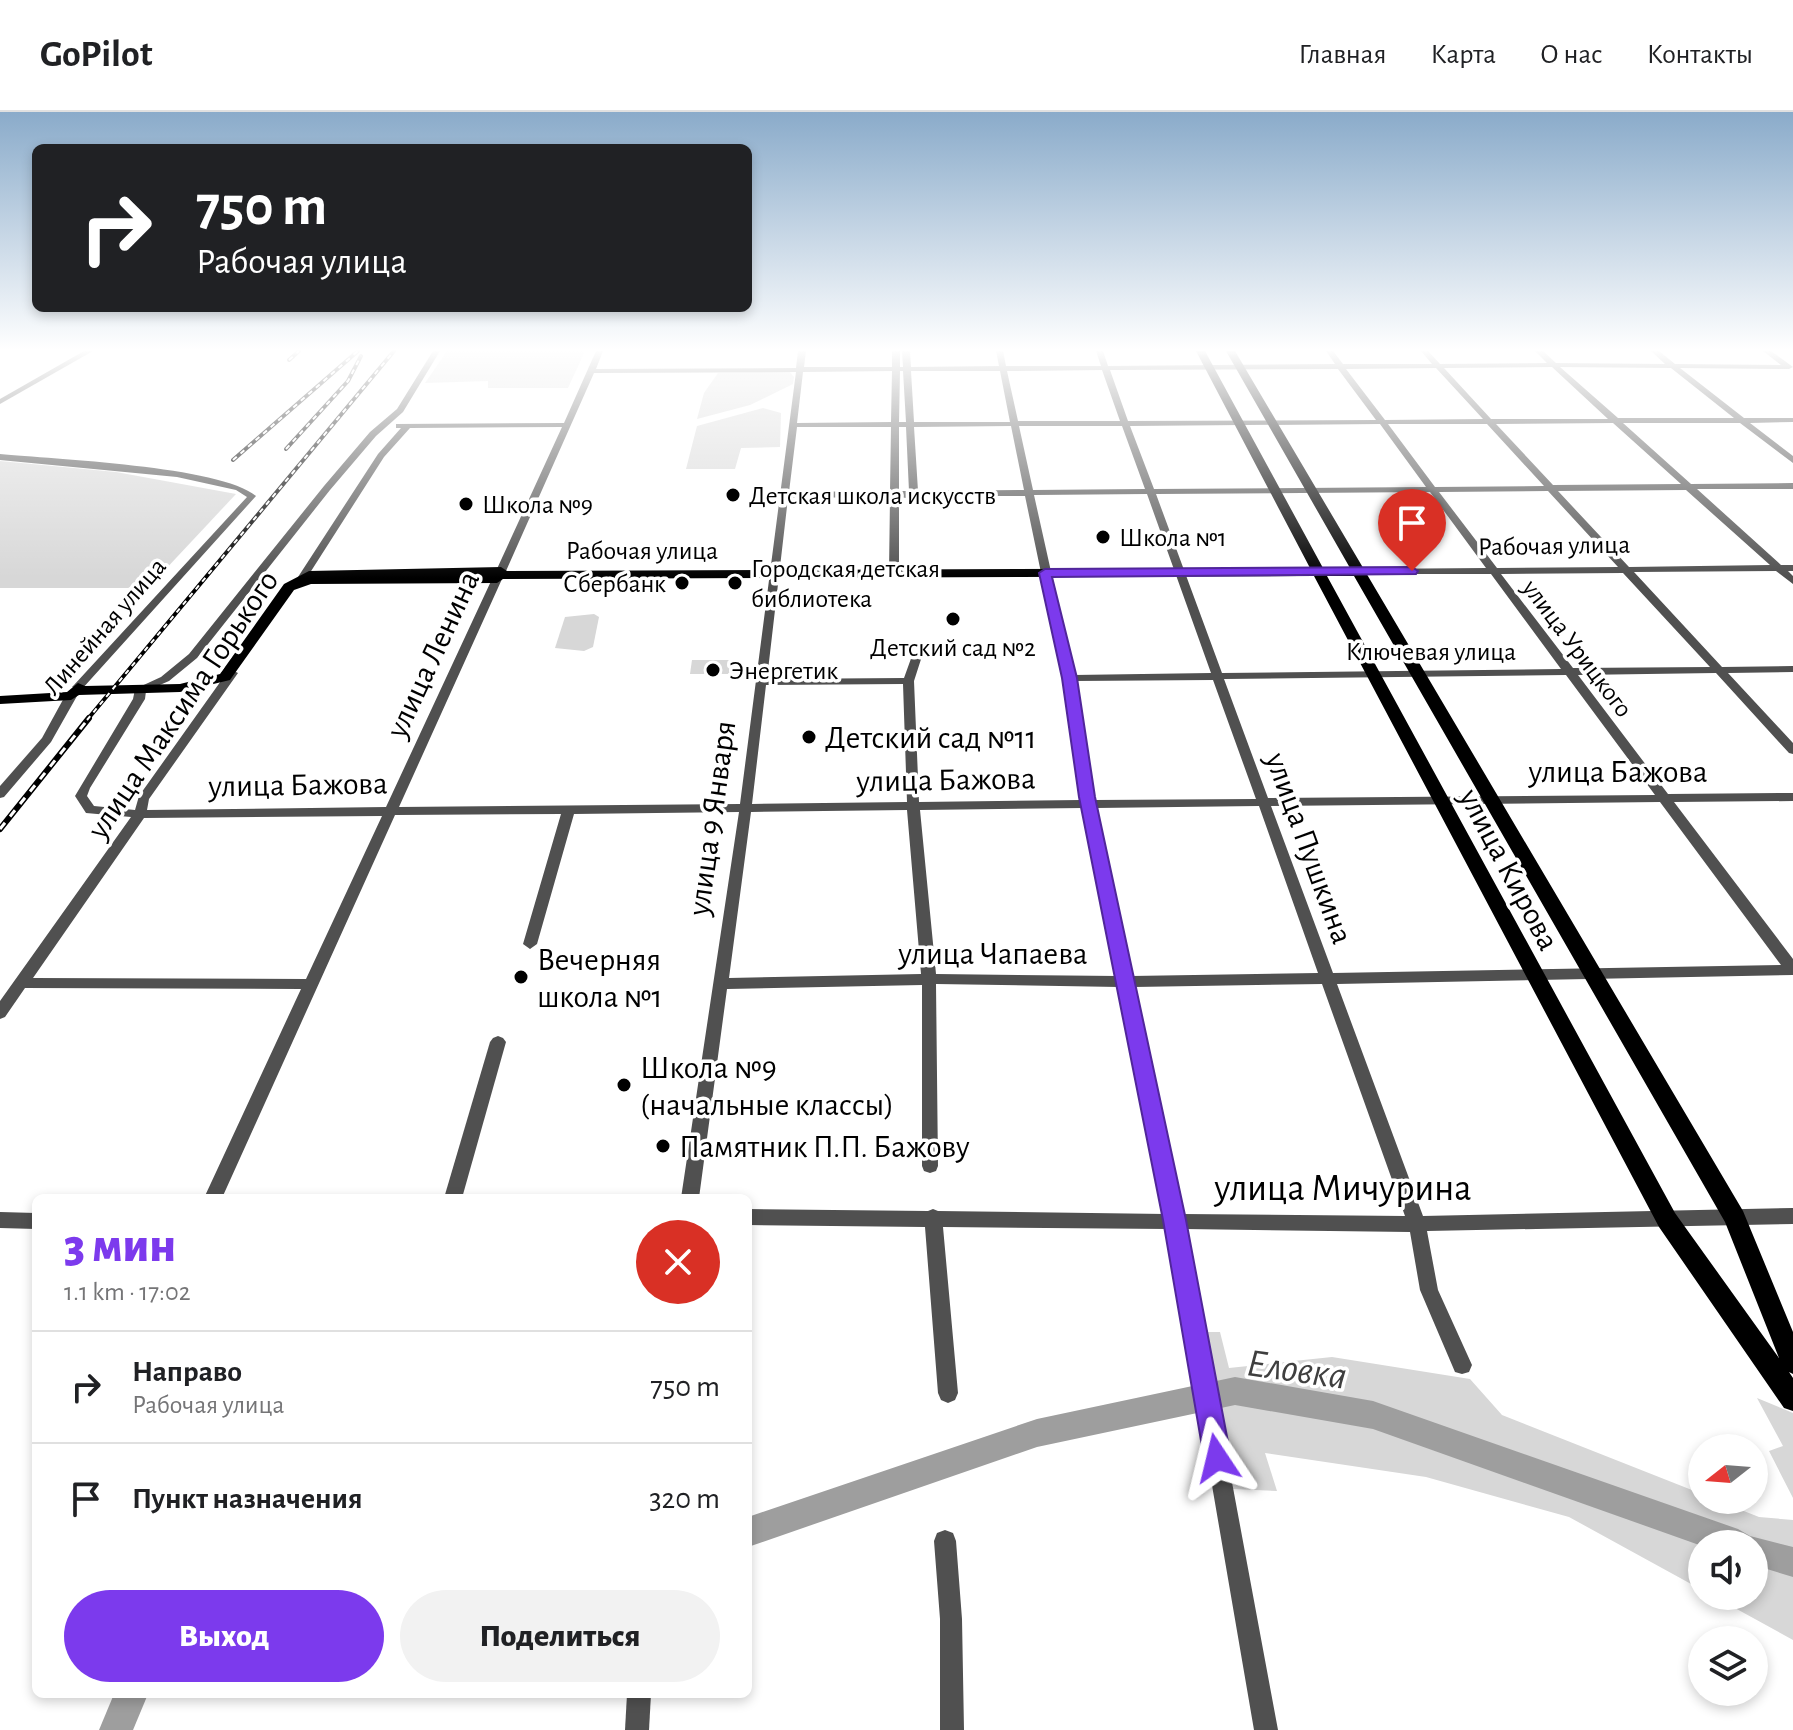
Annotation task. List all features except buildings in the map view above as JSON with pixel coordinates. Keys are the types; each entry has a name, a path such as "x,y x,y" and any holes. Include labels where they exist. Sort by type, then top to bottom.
{"main road":[{"name":"улица Кирова","path":"1239,427 1667,1220 1793,1399"},
{"name":"улица Кирова","path":"1273,427 1735,1218 1793,1362"},
{"name":"Рабочая улица","path":"303,577 317,573 1359,572"},
{"name":"Рабочая улица","path":"289,587 310,580 499,575"},
{"name":"улица Максима Горького","path":"232,673 289,587 303,577"},
{"path":"0,691 75,692 199,686 232,673"},
{"path":"0,700 75,692"}],"street":[{"name":"улица Максима Горького","path":"100,812 90,810 81,796 139,699 141,689 165,679 193,656 327,488 383,427"},
{"name":"улица Максима Горького","path":"303,577 381,456 408,427"},
{"name":"улица Ленина","path":"215,1194 565,427"},
{"name":"улица 9 Января","path":"691,1194 745,811 794,427"},
{"path":"894,573 892,496 896,484 897,427"},
{"path":"911,427 914,496"},
{"path":"1017,427 1069,678 1089,804 1175,1220 1266,1730"},
{"name":"улица Пушкина","path":"1126,427 1182,571 1215,675 1417,1224 1429,1290 1462,1365"},
{"name":"улица Урицкого","path":"1383,427 1793,970"},
{"path":"1496,427 1549,488 1793,750"},
{"path":"1621,427 1793,581"},
{"path":"1750,427 1793,460"},
{"name":"Линейная улица","path":"0,457 196,478 240,486 252,496 75,692 47,739 2,788"},
{"path":"783,495 914,496 1150,491 1176,494 1429,488 1793,486"},
{"name":"Рабочая улица","path":"1359,572 1624,567 1793,568"},
{"path":"918,653 908,681 914,808 929,979 930,1166"},
{"name":"Ключевая улица","path":"1069,678 1793,669"},
{"name":"улица Максима Горького","path":"0,1013 140,814 143,799 232,673"},
{"path":"761,682 908,681"},
{"name":"улица Бажова","path":"100,812 745,811 1089,804 1793,797"},
{"path":"530,944 568,811"},
{"name":"улица Чапаева","path":"721,984 929,979 1125,982 1793,970"},
{"path":"22,983 312,984"},
{"path":"454,1194 498,1042"},
{"name":"улица Мичурина","path":"752,1217 1417,1224 1793,1216"},
{"path":"933,1217 948,1393"},
{"path":"0,1220 32,1221"},
{"path":"945,1541 951,1619 952,1730"},
{"path":"637,1730 639,1698"}],"shaded area":[{"path":"697,427 781,427 780,447 741,448 735,469 686,469"},
{"path":"0,461 116,472 236,494 148,588 0,588"},
{"path":"594,614 599,617 593,647 584,651 555,648 565,617"},
{"name":"Энергетик","path":"692,660 738,660 736,674 690,674"},
{"path":"1203,1332 1220,1332 1229,1368 1332,1357 1470,1379 1502,1415 1688,1488 1688,1514 1751,1514 1793,1520 1793,1640 1738,1610 1768,1610 1768,1530 1688,1530 1688,1582 1569,1517 1426,1477 1265,1453 1277,1491 1233,1489"},
{"path":"1757,1398 1793,1413 1793,1498 1769,1451 1783,1446"}],"waterway":[{"name":"Еловка","path":"752,1531 1037,1433 1235,1391 1373,1415 1698,1530"},
{"name":"Еловка","path":"1768,1554 1793,1562"},
{"name":"Еловка","path":"116,1730 129,1698"}],"railway":[{"path":"233,460 271,427"},
{"path":"286,449 307,427"},
{"path":"87,720 331,427"},
{"path":"0,829 89,718"}],"place":[{"name":"Детская школа искусств","path":"733,495"},
{"name":"Школа №9","path":"466,504"},
{"name":"Школа №1","path":"1103,537"},
{"name":"Сбербанк","path":"682,583"},
{"name":"Городская детская библиотека","path":"735,583"},
{"name":"Детский сад №2","path":"953,619"},
{"name":"Энергетик","path":"713,670"},
{"name":"Детский сад №11","path":"809,737"},
{"name":"Вечерняя школа №1","path":"521,977"},
{"name":"Школа №9 (начальные классы)","path":"624,1085"},
{"name":"Памятник П.П. Бажову","path":"663,1146"}],"route":[{"path":"1217,1458 1175,1220 1087,797 1067,683 1069,678 1045,573 1412,571"}]}
